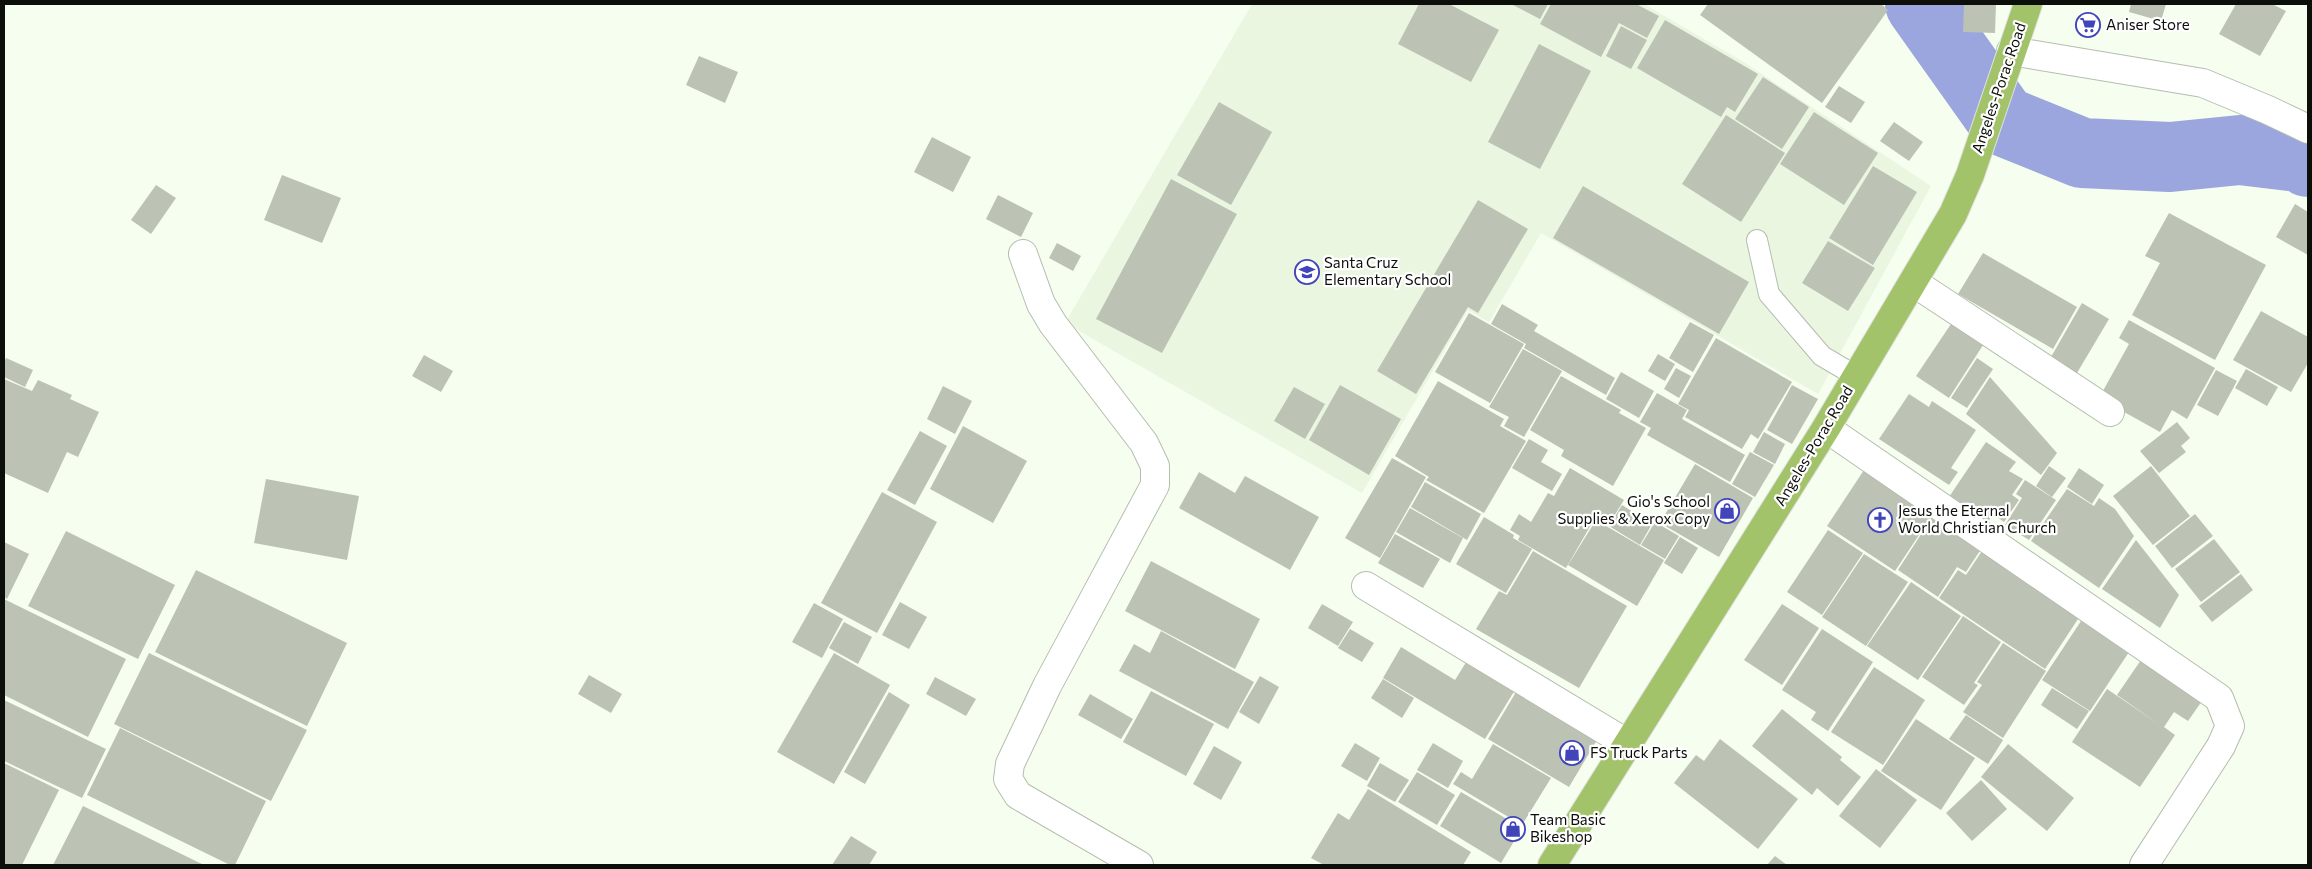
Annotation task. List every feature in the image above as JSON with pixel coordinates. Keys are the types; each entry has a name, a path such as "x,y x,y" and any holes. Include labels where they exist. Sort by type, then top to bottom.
{"main road":[{"name":"Angeles-Porac Road","path":"1552,865 1826,428 1953,214 1970,175 2028,4"}],"street":[{"path":"2007,62 2203,83 2268,110 2308,130"},
{"path":"1023,254 1041,304 1053,324 1090,369 1144,443 1155,466 1155,485 1047,686 1010,764 1008,779 1018,795 1139,865"},
{"path":"1913,282 2110,412"},
{"path":"1826,428 2219,698 2230,726 2221,746 2144,865"},
{"path":"1366,586 1628,744"}],"lane":[{"path":"1757,240 1769,294 1822,356 1856,376"}],"shaded area":[{"name":"Santa Cruz Elementary School","path":"1252,4 1644,4 1742,61 1931,186 1818,394 1541,233 1489,322 1468,310 1362,493 1065,323"}],"building":[{"path":"1419,4 1449,4 1499,30 1471,82 1398,44"},
{"path":"1511,4 1548,4 1540,19"},
{"path":"1551,4 1636,4 1659,16 1647,38 1619,23 1601,57 1540,24"},
{"path":"1708,4 1881,4 1888,10 1822,103 1700,15"},
{"path":"1964,4 1996,4 1995,33 1963,32"},
{"path":"2131,4 2166,4 2161,21 2129,12"},
{"path":"2236,4 2272,4 2286,11 2260,56 2219,34"},
{"path":"1665,20 1758,74 1735,112 1727,107 1721,117 1637,68"},
{"path":"1621,26 1647,40 1631,69 1606,56"},
{"path":"1539,44 1591,71 1540,169 1488,142"},
{"path":"699,56 738,72 725,103 686,85"},
{"path":"1763,77 1809,107 1782,149 1735,119"},
{"path":"1839,86 1865,102 1851,123 1825,107"},
{"path":"1219,102 1272,132 1231,205 1177,175"},
{"path":"1814,112 1878,153 1844,205 1780,164"},
{"path":"1726,115 1785,153 1741,222 1682,184"},
{"path":"1894,122 1923,142 1909,161 1880,141"},
{"path":"932,137 971,157 953,192 914,172"},
{"path":"1873,166 1917,192 1873,265 1829,238"},
{"path":"282,175 341,198 322,243 264,220"},
{"path":"1171,179 1237,214 1162,353 1096,319"},
{"path":"156,185 176,198 151,234 131,220"},
{"path":"1583,186 1749,282 1719,334 1553,238"},
{"path":"998,195 1033,213 1021,237 986,219"},
{"path":"1478,200 1528,229 1478,313 1468,307 1416,394 1377,371"},
{"path":"2295,204 2308,212 2308,255 2276,237"},
{"path":"2169,213 2266,265 2215,360 2132,315 2160,263 2145,256"},
{"path":"1828,241 1875,268 1848,311 1802,283"},
{"path":"1057,243 1081,256 1073,271 1049,258"},
{"path":"1983,253 2077,307 2053,349 1958,294"},
{"path":"2082,303 2109,319 2077,373 2051,357"},
{"path":"1502,304 1538,325 1534,331 1615,378 1606,395 1524,348 1526,344 1491,324"},
{"path":"2261,311 2308,337 2308,363 2291,392 2233,360"},
{"path":"1469,313 1524,344 1490,403 1435,372"},
{"path":"2129,320 2215,368 2187,419 2172,410 2160,432 2099,398 2129,344 2119,338"},
{"path":"1953,321 1985,342 1949,398 1916,376"},
{"path":"1690,322 1714,335 1693,372 1669,358"},
{"path":"1716,338 1792,382 1758,439 1751,434 1742,449 1685,417 1689,410 1678,404"},
{"path":"1523,349 1562,371 1524,437 1504,426 1509,417 1489,407"},
{"path":"1658,354 1675,364 1665,381 1648,371"},
{"path":"424,355 453,371 441,392 412,376"},
{"path":"6,358 33,370 25,387 4,377"},
{"path":"1977,358 1993,369 1967,408 1951,398"},
{"path":"1676,368 1691,376 1679,398 1664,389"},
{"path":"2246,369 2278,387 2267,406 2235,388"},
{"path":"2216,370 2237,381 2218,416 2197,405"},
{"path":"1621,372 1654,391 1639,418 1606,399"},
{"path":"1561,376 1621,410 1619,413 1646,428 1613,486 1561,456 1564,450 1530,430"},
{"path":"1990,377 2057,453 2041,475 1966,414"},
{"path":"4,379 32,391 38,380 72,395 70,399 99,412 78,457 67,452 48,493 4,473"},
{"path":"1438,381 1504,419 1500,426 1526,441 1484,513 1426,480 1429,477 1395,456"},
{"path":"1340,385 1401,419 1369,475 1309,440"},
{"path":"1792,385 1818,399 1792,444 1767,430"},
{"path":"943,386 972,401 955,434 927,419"},
{"path":"1294,387 1325,404 1305,439 1274,421"},
{"path":"1657,393 1687,410 1682,419 1745,455 1730,482 1647,435 1651,428 1640,422"},
{"path":"1909,394 1929,407 1932,401 1976,430 1951,468 1958,472 1949,485 1879,439"},
{"path":"2177,422 2190,438 2181,446 2186,452 2159,473 2140,451"},
{"path":"963,426 1027,461 993,523 930,489"},
{"path":"920,431 947,446 915,505 887,490"},
{"path":"1764,432 1785,444 1775,464 1753,452"},
{"path":"1529,439 1548,450 1541,462 1562,474 1552,491 1512,468"},
{"path":"1986,442 2016,462 2009,471 2023,479 2012,495 2019,500 2004,522 1993,514 1988,522 1949,497"},
{"path":"1750,452 1774,465 1755,497 1732,484"},
{"path":"1392,458 1426,477 1380,558 1345,538"},
{"path":"1695,464 1753,498 1719,557 1660,523"},
{"path":"2049,466 2066,478 2052,497 2036,486"},
{"path":"2151,466 2190,516 2153,545 2113,496"},
{"path":"1570,468 1624,500 1608,526 1595,518 1566,568 1518,540 1520,536 1510,530 1519,514 1531,522 1548,493 1554,496"},
{"path":"2079,468 2104,485 2092,504 2067,487"},
{"name":"Jesus the Eternal World Christian Church","path":"1864,470 1933,514 1895,571 1827,526"},
{"path":"1199,472 1235,493 1245,476 1319,517 1290,570 1179,508"},
{"path":"266,479 359,496 347,560 254,543"},
{"path":"2025,480 2056,500 2029,540 2005,525 2022,498 2016,494"},
{"path":"1425,482 1481,514 1467,540 1411,507"},
{"path":"2067,489 2094,506 2099,498 2115,509 2134,536 2099,588 2031,541"},
{"path":"882,492 937,522 877,633 821,603"},
{"path":"1622,505 1652,524 1640,545 1609,526"},
{"path":"1410,508 1463,538 1450,563 1396,532"},
{"path":"1934,514 1983,546 1966,572 1957,567 1938,597 1898,570"},
{"path":"2195,514 2213,536 2172,568 2155,546"},
{"path":"1484,517 1514,535 1513,538 1532,549 1506,593 1456,564"},
{"path":"1596,520 1664,560 1637,606 1568,565"},
{"path":"1655,522 1679,536 1665,559 1641,545"},
{"path":"1828,530 1863,553 1822,615 1787,592"},
{"path":"66,531 175,585 138,659 28,606"},
{"path":"1395,534 1440,559 1423,588 1378,563"},
{"path":"1680,537 1698,548 1682,574 1664,563"},
{"path":"2214,539 2240,572 2201,602 2175,569"},
{"path":"2136,540 2179,595 2160,628 2102,589"},
{"path":"4,542 29,554 7,599 4,597"},
{"path":"1984,548 2082,613 2045,669 1939,598 1958,570 1966,575"},
{"path":"1533,551 1627,606 1579,688 1476,629 1499,591 1507,595"},
{"path":"1864,554 1908,582 1866,646 1822,617"},
{"path":"1151,561 1260,619 1235,669 1125,611"},
{"path":"196,570 347,643 307,726 155,652"},
{"path":"2241,574 2253,590 2212,622 2199,606"},
{"path":"1911,582 1961,616 1918,680 1867,646"},
{"path":"4,599 126,659 88,737 4,695"},
{"path":"900,602 927,617 909,649 882,635"},
{"path":"814,603 843,619 822,658 792,642"},
{"path":"1322,604 1353,622 1338,646 1308,628"},
{"path":"1782,604 1819,628 1782,685 1744,660"},
{"path":"1963,616 2001,642 1974,683 1978,685 1964,705 1922,677"},
{"path":"2081,621 2129,652 2090,711 2042,680"},
{"path":"844,622 872,637 858,664 829,648"},
{"path":"1350,629 1374,643 1362,662 1338,648"},
{"path":"1822,629 1873,662 1828,731 1811,720 1816,712 1782,690"},
{"path":"1161,631 1254,682 1228,729 1119,671 1134,644 1150,653"},
{"path":"2003,643 2046,671 2003,738 1963,712 1982,685 1977,682"},
{"path":"1401,647 1455,680 1470,656 1518,685 1485,739 1383,678"},
{"path":"149,653 307,730 271,801 114,724"},
{"path":"834,653 890,685 834,784 777,752"},
{"path":"2141,660 2202,701 2188,721 2174,712 2164,727 2175,735 2140,787 2072,742 2107,689 2160,725 2117,695"},
{"path":"1874,667 1925,700 1883,765 1831,732"},
{"path":"589,675 622,694 611,713 578,694"},
{"path":"1260,676 1279,687 1259,724 1239,712"},
{"path":"935,677 976,699 966,716 926,694"},
{"path":"1383,679 1414,698 1402,718 1371,698"},
{"path":"1519,687 1600,735 1569,787 1488,739"},
{"path":"2052,688 2089,711 2077,729 2041,705"},
{"path":"1151,691 1214,724 1186,776 1123,742"},
{"path":"889,692 910,705 865,784 844,772"},
{"path":"1090,694 1133,719 1121,739 1078,715"},
{"path":"4,700 106,749 82,798 4,761"},
{"path":"1782,709 1842,757 1840,760 1861,777 1838,806 1817,788 1812,795 1752,746"},
{"path":"1966,715 2003,740 1988,764 1949,739"},
{"path":"1916,719 1975,758 1941,810 1881,771"},
{"path":"120,728 266,801 235,865 230,865 87,795"},
{"path":"1720,739 1798,799 1758,849 1674,783 1696,755 1704,761"},
{"path":"1355,743 1380,758 1367,781 1341,766"},
{"path":"1433,743 1463,761 1448,788 1417,770"},
{"path":"1493,744 1551,778 1522,825 1453,784 1461,772 1472,779"},
{"path":"2008,744 2074,798 2047,831 1981,777"},
{"path":"1214,746 1242,762 1221,800 1193,784"},
{"path":"4,763 59,790 22,865 4,865"},
{"path":"1380,763 1409,780 1395,802 1367,786"},
{"path":"1876,769 1917,800 1880,848 1839,816"},
{"path":"1417,772 1455,795 1437,825 1398,802"},
{"path":"1981,780 2007,809 1972,841 1946,813"},
{"path":"1368,789 1471,852 1463,865 1324,865 1311,858 1338,813 1349,820"},
{"path":"1461,792 1522,828 1501,863 1440,826"},
{"path":"83,806 204,865 53,865"},
{"path":"851,836 877,852 869,865 832,865"},
{"path":"1775,856 1787,865 1767,865"}],"waterway":[{"path":"1920,4 2003,121 2082,153 2170,157 2240,150 2306,158 2308,162"}],"place":[{"name":"Aniser Store","path":"2088,25"},
{"name":"Santa Cruz Elementary School","path":"1307,272"},
{"name":"Gio's School Supplies & Xerox Copy","path":"1727,511"},
{"name":"Jesus the Eternal World Christian Church","path":"1880,520"},
{"name":"FS Truck Parts","path":"1572,753"},
{"name":"Team Basic Bikeshop","path":"1513,829"}]}
